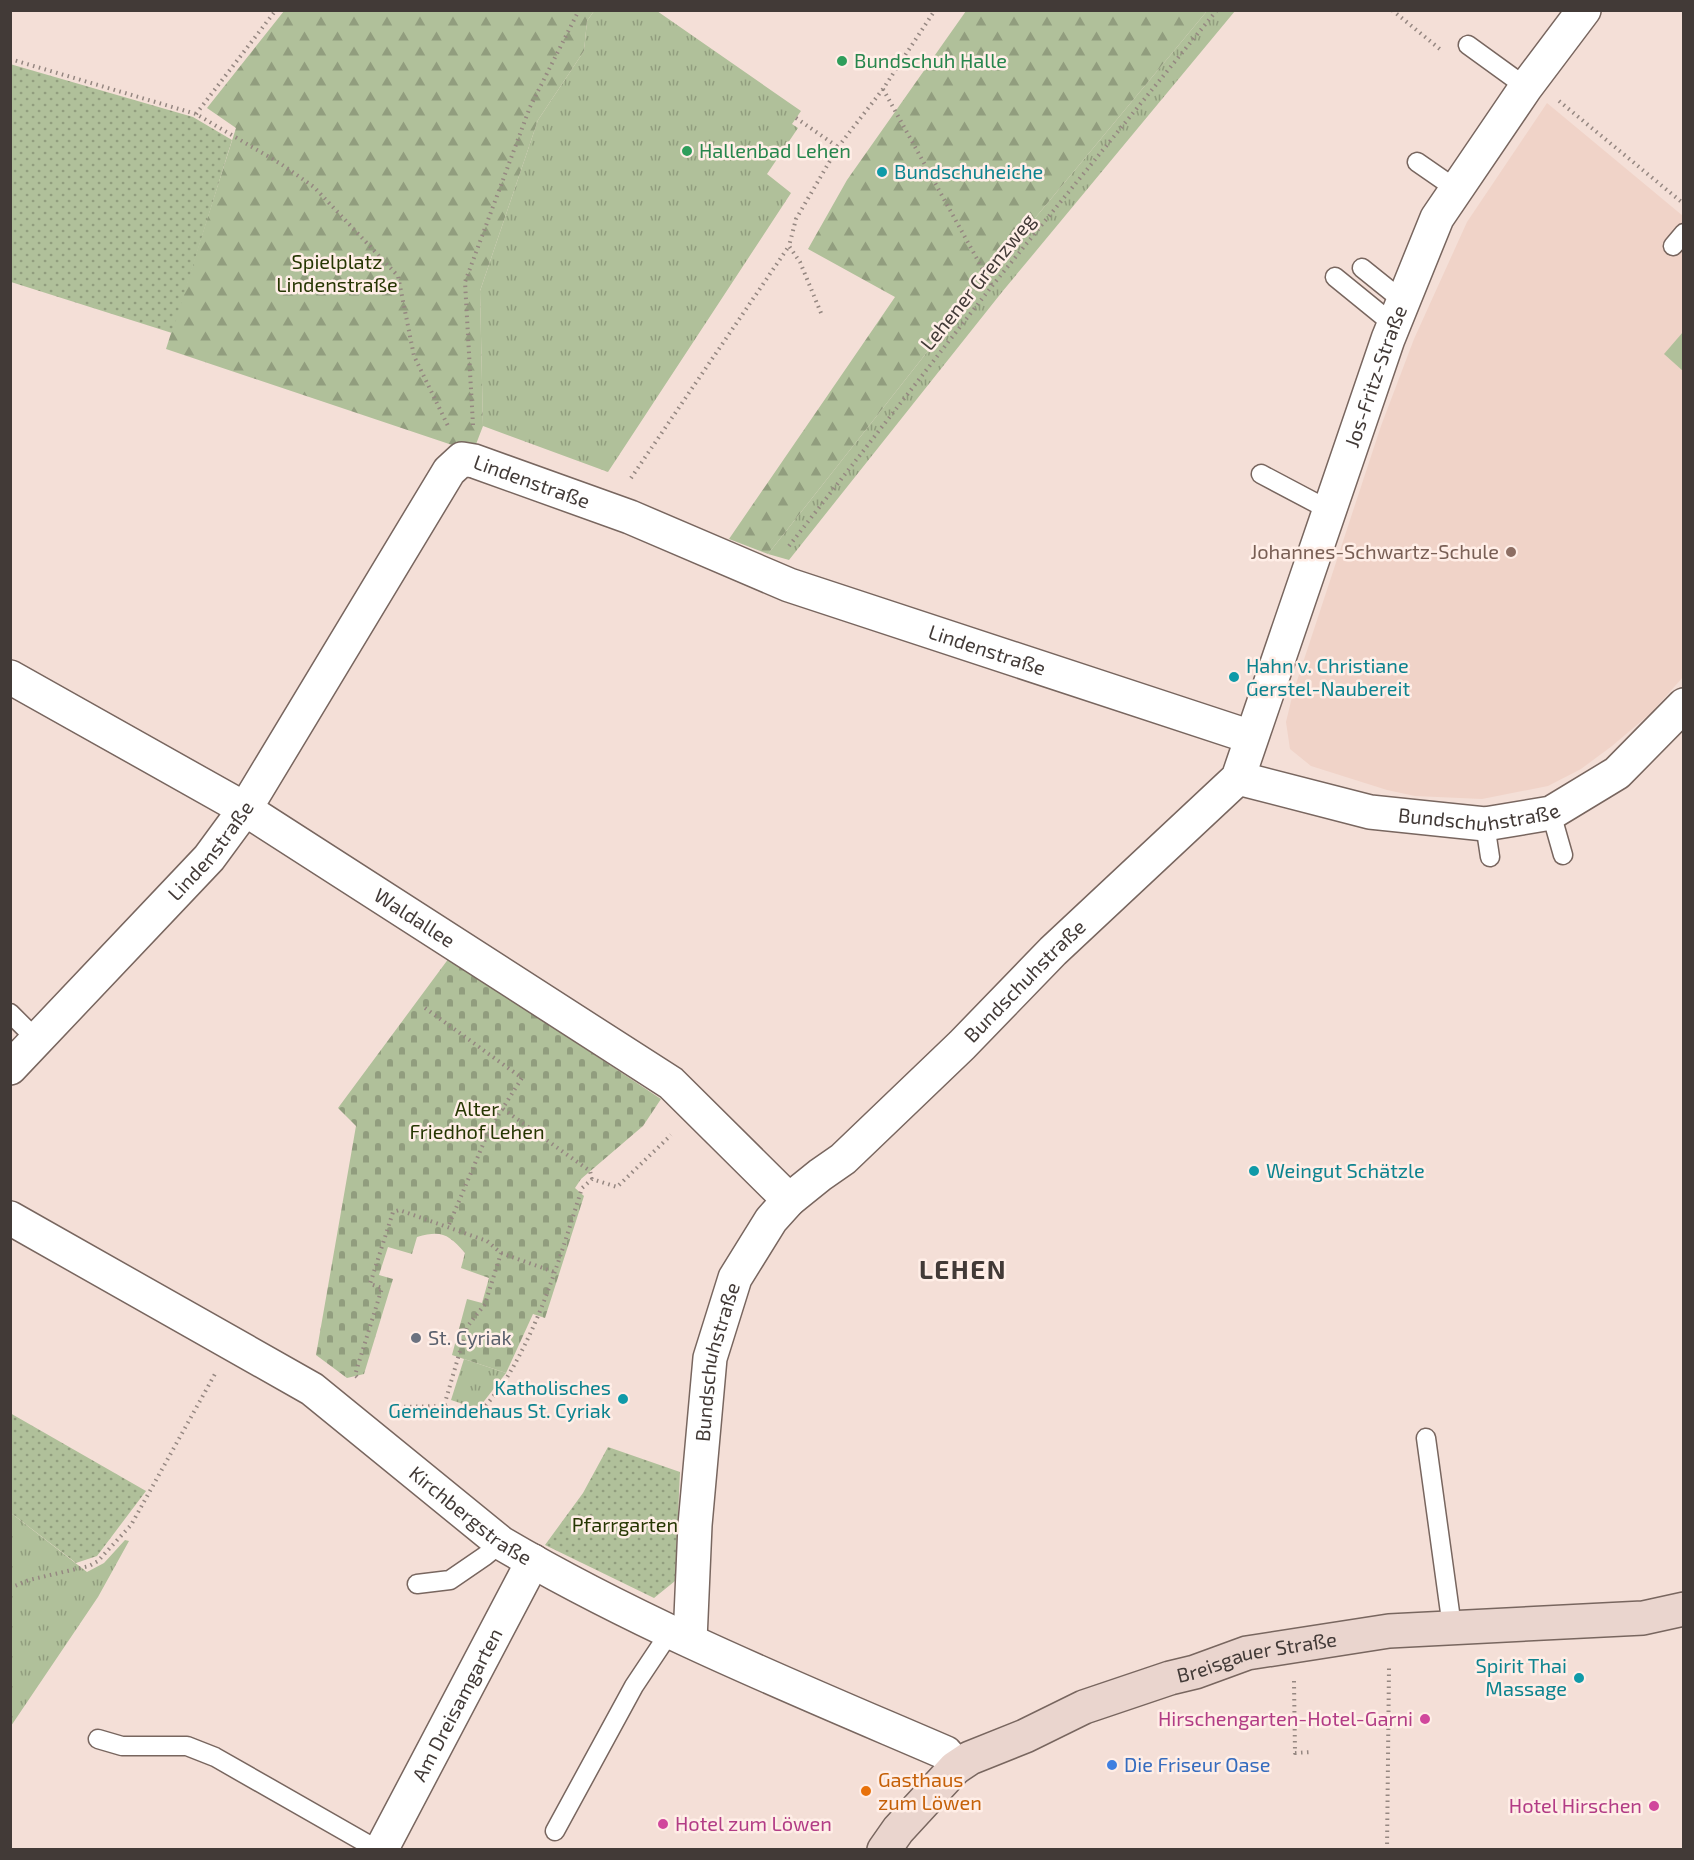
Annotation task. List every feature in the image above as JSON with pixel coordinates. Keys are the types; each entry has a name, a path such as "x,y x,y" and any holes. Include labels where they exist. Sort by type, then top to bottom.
{"street":[{"name":"Jos-Fritz-Straße","path":"1238,778 1398,313 1437,218 1529,83 1584,10"},
{"name":"Lindenstraße","path":"10,1068 209,858 245,809 449,471 462,459 474,461 610,509 789,585 1251,737"},
{"name":"Waldallee","path":"10,677 245,809 671,1083 789,1200"},
{"name":"Bundschuhstraße","path":"680,1636 695,1526 710,1358 735,1278 771,1220 789,1200 843,1159 962,1045 1053,951 1238,778 1370,812 1485,824 1551,813 1617,773 1683,705"},
{"name":"Kirchbergstraße","path":"10,1218 312,1389 501,1543 680,1636 946,1753 955,1768"},
{"name":"Am Dreisamgarten","path":"379,1850 532,1561"},
{"name":"Breisgauer Straße","path":"884,1850 898,1830 955,1768 970,1758 1025,1736 1084,1707 1170,1678 1196,1672 1247,1653 1389,1631 1643,1618 1683,1609"}],"lane":[{"path":"1468,45 1529,83"},
{"path":"1417,162 1456,189"},
{"path":"1362,268 1398,313"},
{"path":"1335,277 1398,313"},
{"path":"1261,474 1329,510"},
{"path":"1551,813 1563,855"},
{"path":"1485,824 1490,857"},
{"path":"10,1012 37,1040"},
{"path":"1426,1438 1452,1627"},
{"path":"417,1584 450,1580 501,1543"},
{"path":"555,1831 634,1686 680,1636"},
{"path":"98,1738 122,1746 187,1746 214,1758 379,1850"}],"path":[{"path":"196,114 276,10"},
{"path":"462,459 473,434 465,282 530,107 579,10"},
{"path":"610,509 789,246 796,219 838,147 883,89 935,10"},
{"name":"Lehener Grenzweg","path":"766,575 992,286 1217,10"},
{"path":"10,59 196,114 281,164 314,187 398,276 414,356 444,413 462,459"},
{"path":"1529,83 1683,204"},
{"path":"883,89 992,286"},
{"path":"796,118 838,147"},
{"path":"789,246 800,262 821,312"},
{"path":"425,1008 522,1078 490,1128 448,1227"},
{"path":"503,1109 590,1171 592,1179"},
{"path":"592,1179 616,1187 697,1109"},
{"path":"384,1401 391,1407 444,1406 476,1418 508,1374 536,1320 582,1188 592,1179"},
{"path":"362,1382 355,1375 382,1288 370,1284 393,1212 399,1210 487,1241 501,1253 554,1272"},
{"path":"444,1406 467,1327 485,1304 501,1253"},
{"path":"10,1588 29,1580 89,1566 98,1561 131,1526 232,1344"},
{"path":"1387,1850 1389,1631"},
{"path":"1294,1645 1295,1753 1311,1752"}],"shaded area":[{"name":"Johannes-Schwartz-Schule","path":"1547,103 1683,216 1683,677 1651,713 1612,746 1581,769 1548,786 1482,799 1415,796 1387,790 1311,766 1290,749 1286,722 1293,693 1381,426 1414,339 1467,222"}],"green space":[{"name":"Spielplatz Lindenstraße","path":"284,11 594,11 587,21 584,51 538,120 480,291 483,426 473,452 166,349 236,128 207,108"},
{"name":"Hallenbad Lehen","path":"594,11 657,11 801,111 792,124 798,128 767,174 791,193 608,472 483,426 480,291 538,120 584,51 587,21"},
{"path":"966,11 1207,11 987,276 768,554 729,539 895,297 808,249 847,180"},
{"path":"1207,11 1235,11 1002,292 789,560 768,554 987,276"},
{"path":"10,64 193,117 232,140 172,333 11,282"},
{"path":"1683,332 1683,371 1664,354"},
{"name":"Alter Friedhof Lehen","path":"449,958 661,1099 643,1126 581,1179 575,1188 584,1196 545,1318 533,1314 506,1373 452,1355 467,1299 482,1303 489,1278 461,1268 465,1253 444,1235 433,1234 417,1237 412,1254 388,1247 379,1275 393,1279 364,1374 347,1378 316,1355 356,1126 338,1108"},
{"path":"464,1359 506,1373 478,1409 451,1400"},
{"path":"10,1413 146,1491 97,1556 76,1563 11,1513"},
{"name":"Pfarrgarten","path":"608,1447 680,1472 675,1581 654,1598 545,1545 583,1493"},
{"path":"11,1513 87,1572 104,1563 125,1540 129,1541 98,1597 11,1726"}],"place":[{"name":"Bundschuh Halle","path":"842,61"},
{"name":"Hallenbad Lehen","path":"687,151"},
{"name":"Bundschuheiche","path":"882,172"},
{"name":"Johannes-Schwartz-Schule","path":"1511,552"},
{"name":"Hahn v. Christiane Gerstel-Naubereit","path":"1234,677"},
{"name":"Weingut Schätzle","path":"1254,1171"},
{"name":"St. Cyriak","path":"416,1338"},
{"name":"Katholisches Gemeindehaus St. Cyriak","path":"623,1399"},
{"name":"Spirit Thai Massage","path":"1579,1678"},
{"name":"Hirschengarten-Hotel-Garni","path":"1425,1719"},
{"name":"Die Friseur Oase","path":"1112,1765"},
{"name":"Gasthaus zum Löwen","path":"866,1791"},
{"name":"Hotel Hirschen","path":"1654,1806"},
{"name":"Hotel zum Löwen","path":"663,1824"}],"district":[{"name":"LEHEN","path":"963,1270"}]}
